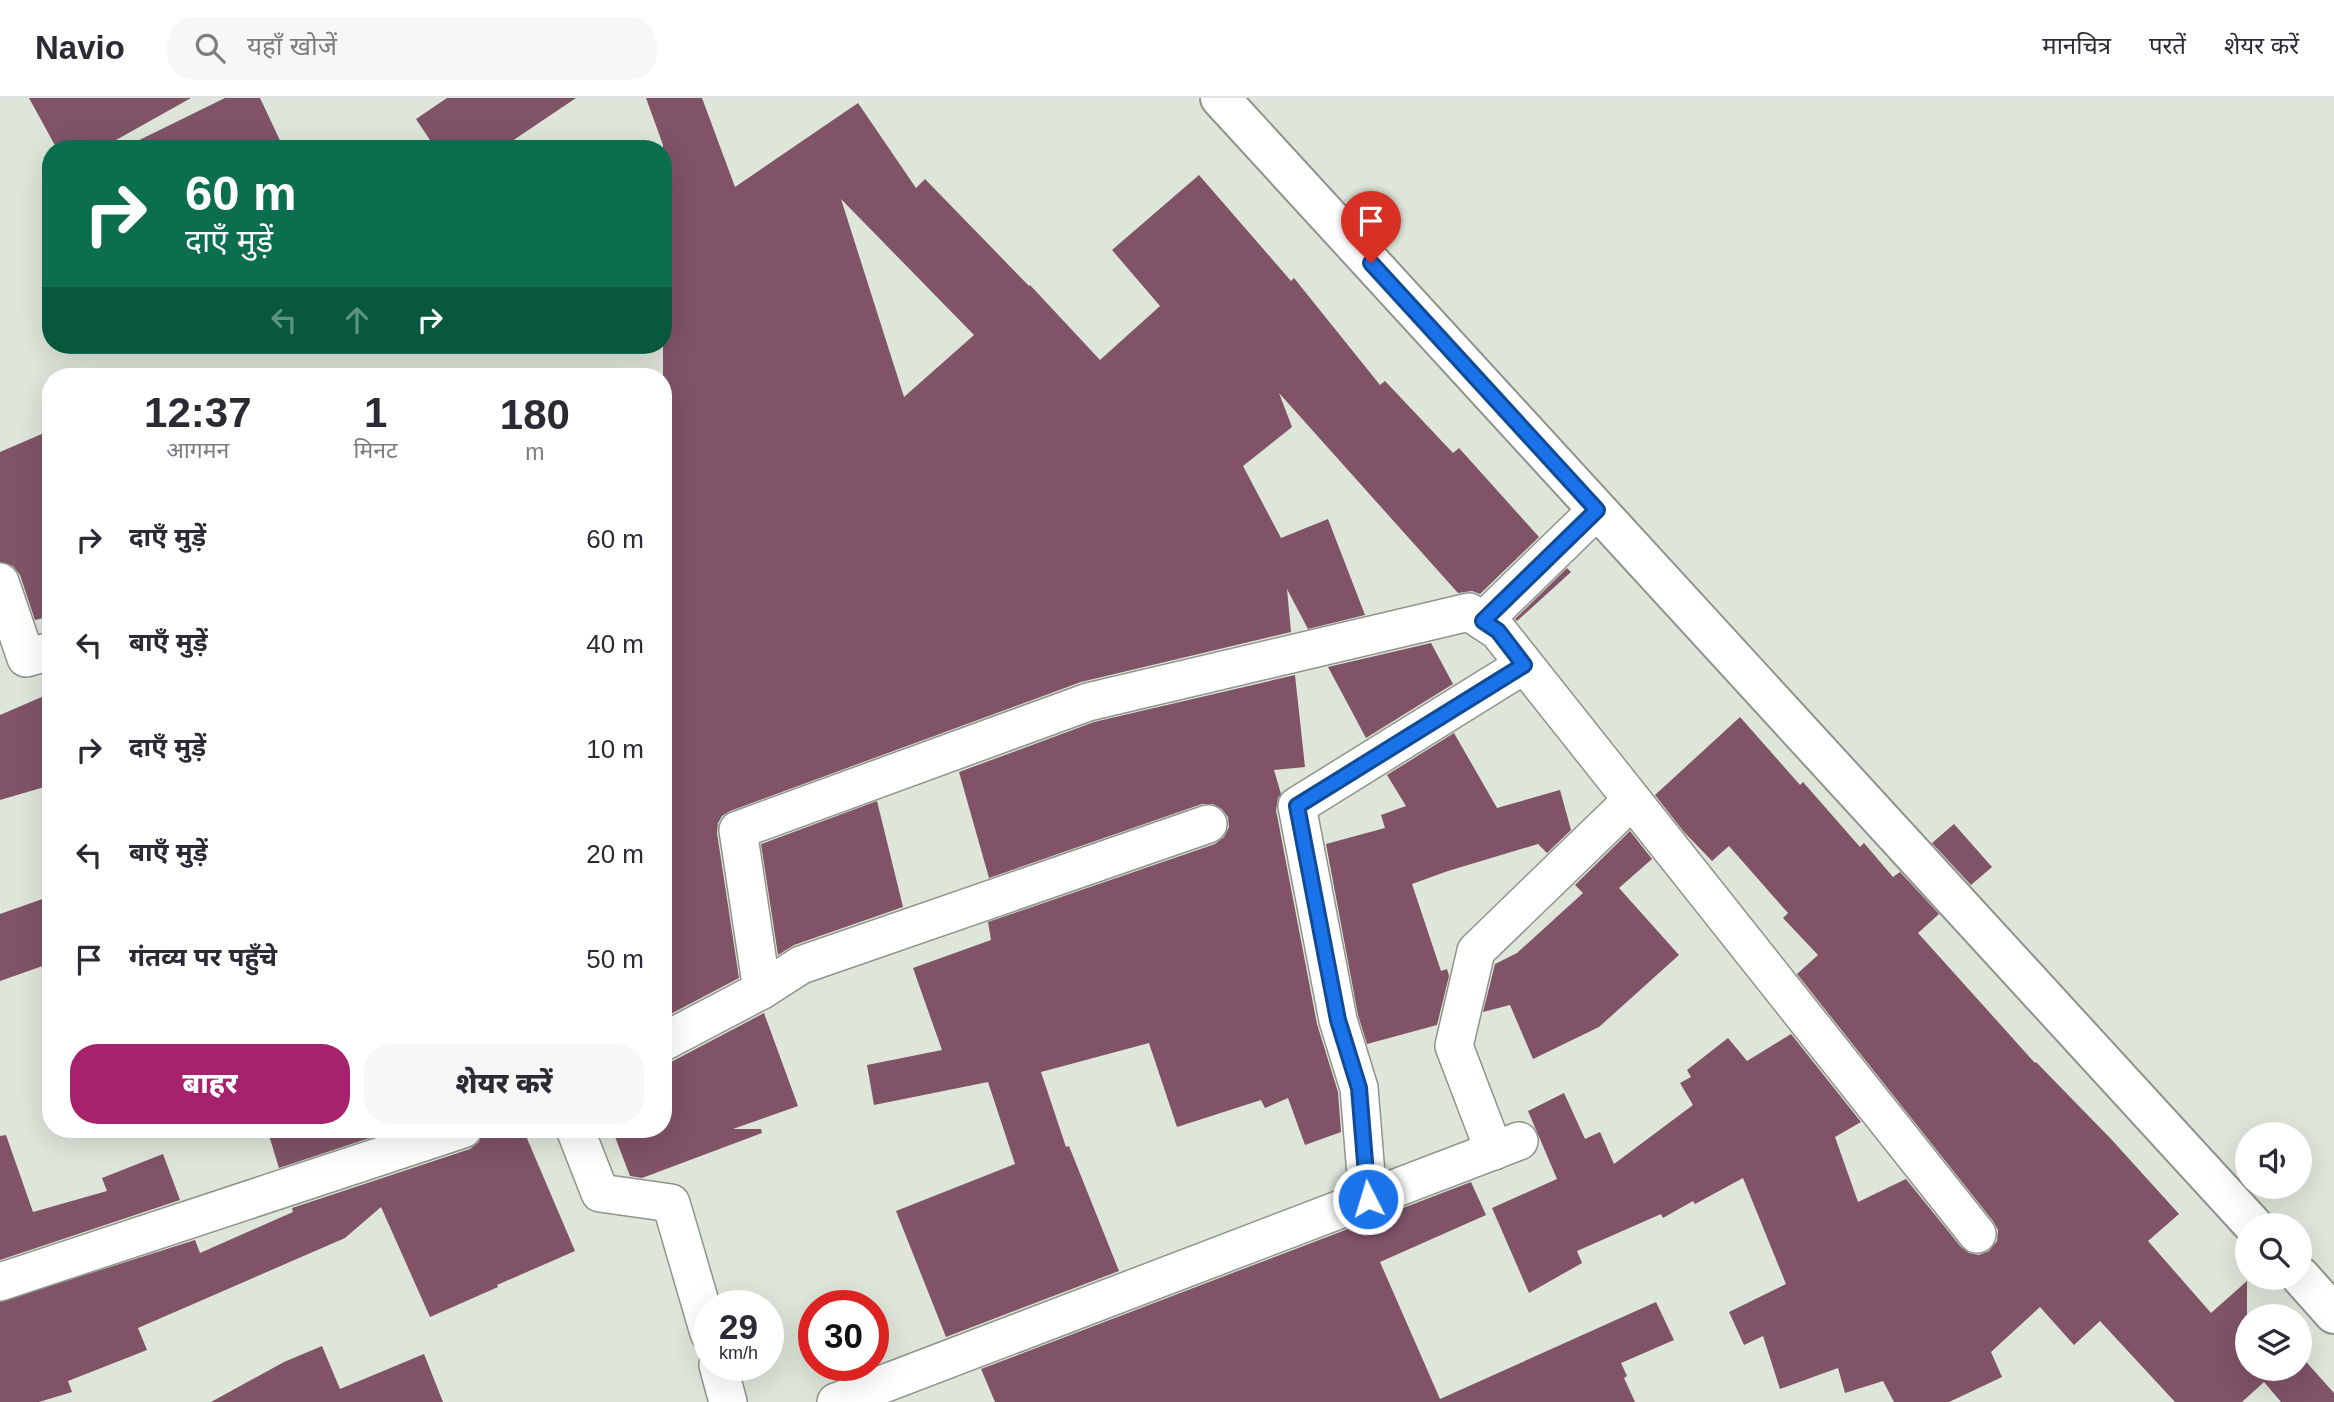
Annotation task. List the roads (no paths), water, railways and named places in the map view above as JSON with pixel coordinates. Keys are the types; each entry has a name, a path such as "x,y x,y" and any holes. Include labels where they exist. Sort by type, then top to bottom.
{"street":[{"path":"1220,98 2242,1213"},
{"path":"1483,621 1597,510"},
{"path":"0,582 26,659 42,654"},
{"path":"762,990 738,830 1088,702 1469,612 1498,631 1977,1234"},
{"path":"1368,1199 1359,1088 1338,1020 1297,806 1524,665"},
{"path":"836,1402 1506,1146 1454,1046 1476,951 1632,800"},
{"path":"672,1037 762,990 801,965 1208,824"},
{"path":"0,1282 436,1138"},
{"path":"579,1138 600,1193 671,1203 696,1290"},
{"path":"2312,1289 2334,1314"},
{"path":"722,1381 728,1402"}]}
